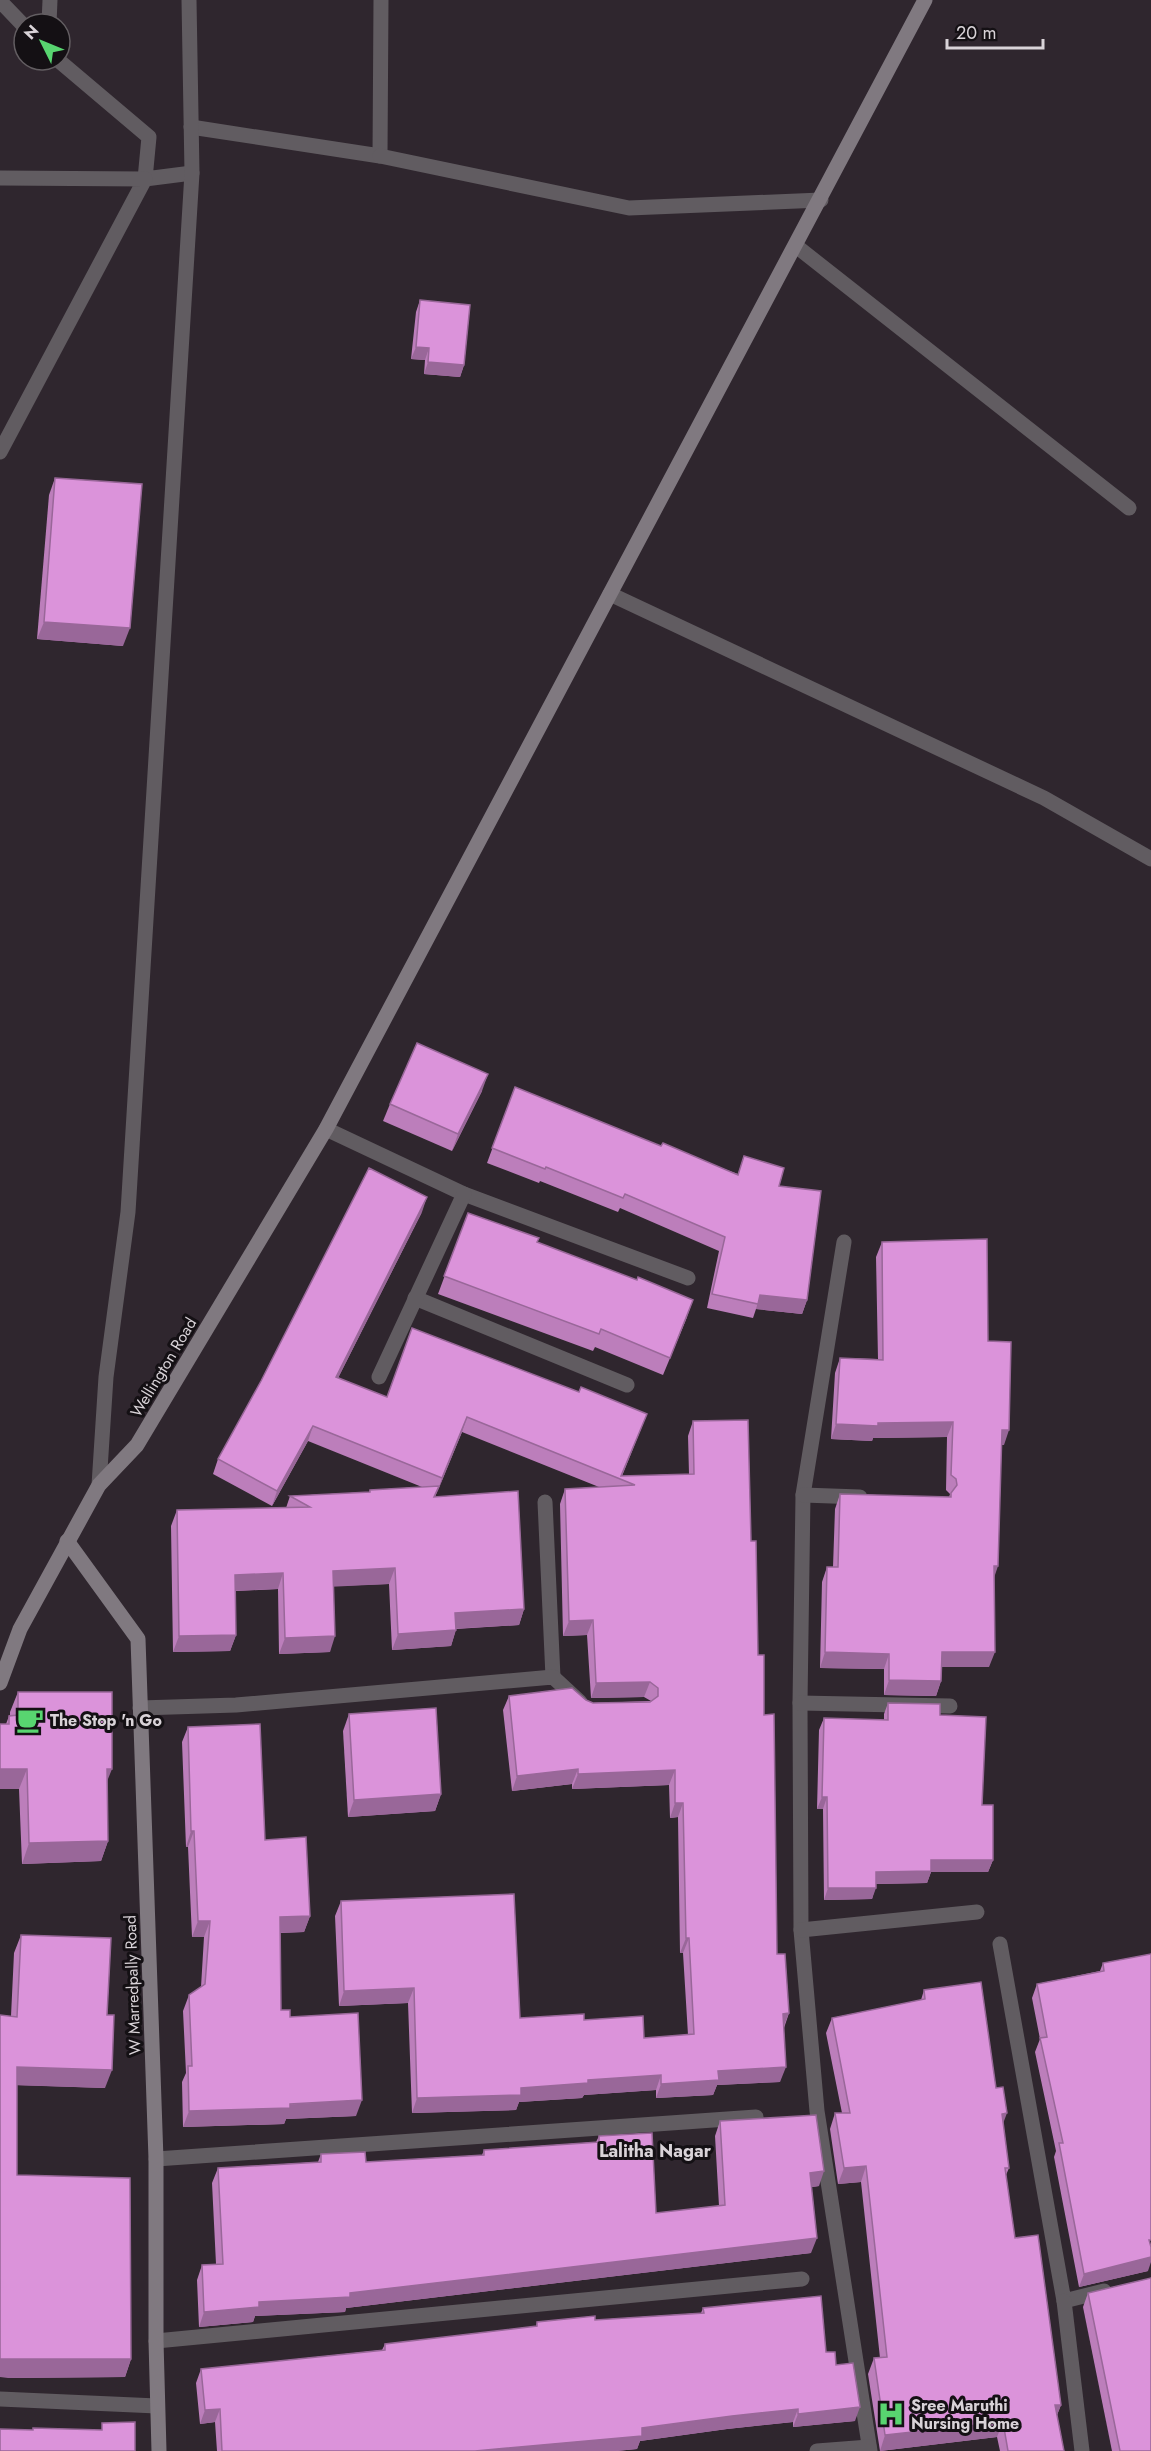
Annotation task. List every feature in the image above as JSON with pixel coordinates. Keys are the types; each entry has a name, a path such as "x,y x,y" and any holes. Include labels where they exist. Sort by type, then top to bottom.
{"main road":[{"name":"Wellington Road","path":"0,1683 20,1629 99,1485 137,1445 326,1129 821,200 925,0"},
{"name":"W Marredpally Road","path":"67,1541 138,1639 156,2159 156,2341 159,2451"}],"street":[{"path":"99,1485 106,1377 128,1212 192,173 189,0"},
{"path":"380,156 381,0"},
{"path":"0,1 12,14"},
{"path":"0,452 145,179 149,137 72,72"},
{"path":"191,127 380,156 629,208 821,200"},
{"path":"0,178 145,179 192,173"},
{"path":"796,246 1129,508"},
{"path":"610,594 1044,798 1151,859"},
{"path":"326,1129 464,1194 688,1278"},
{"path":"379,1377 464,1194"},
{"path":"817,2451 869,2449 817,2111 801,1929 802,1495 844,1242"},
{"path":"415,1298 627,1385"},
{"path":"802,1495 872,1497"},
{"path":"545,1502 553,1677 587,1708 598,1708"},
{"path":"140,1708 236,1706 553,1677"},
{"path":"800,1703 950,1706"},
{"path":"801,1929 977,1912"},
{"path":"1000,1944 1064,2301 1082,2451"},
{"path":"156,2159 756,2116"},
{"path":"156,2341 802,2279"},
{"path":"1064,2301 1119,2288"},
{"path":"0,2399 157,2406"}],"building":[{"path":"420,300 470,305 464,365 428,362 429,348 416,347"},
{"path":"55,478 142,484 130,628 44,622"},
{"path":"417,1043 488,1074 458,1134 390,1104"},
{"path":"515,1087 661,1146 663,1143 738,1175 744,1156 784,1168 779,1186 821,1191 807,1300 760,1295 758,1304 712,1294 725,1237 625,1194 623,1198 492,1148"},
{"path":"369,1168 427,1197 336,1377 387,1397 412,1328 579,1392 581,1387 647,1414 621,1476 694,1474 693,1421 748,1420 751,1541 756,1541 758,1655 764,1655 764,1715 774,1714 777,1954 785,1954 789,2013 783,2014 786,2067 718,2071 719,2080 661,2084 661,2075 521,2088 521,2095 417,2098 414,1988 344,1991 341,1901 514,1894 520,2018 584,2014 584,2020 643,2016 644,2038 694,2034 689,1938 686,1938 683,1803 675,1803 675,1770 578,1774 578,1769 517,1776 509,1696 572,1688 593,1703 650,1702 658,1696 658,1688 650,1682 596,1683 593,1620 569,1621 565,1489 635,1485 467,1417 442,1478 313,1426 277,1491 218,1459 261,1381"},
{"path":"468,1213 539,1238 537,1242 637,1280 638,1277 693,1300 670,1358 601,1329 599,1334 444,1276"},
{"path":"987,1239 988,1341 1011,1342 1009,1430 1002,1430 998,1566 994,1566 995,1652 942,1652 941,1681 889,1680 889,1654 825,1652 827,1567 838,1567 840,1494 951,1497 957,1485 956,1479 951,1475 953,1422 878,1423 878,1426 836,1424 840,1358 883,1360 882,1242"},
{"path":"439,1486 434,1497 518,1491 524,1609 455,1613 456,1630 398,1634 395,1568 333,1571 335,1636 285,1638 283,1573 235,1575 236,1635 179,1636 177,1510 310,1507 290,1496"},
{"path":"18,1692 112,1692 112,1769 107,1769 108,1841 29,1843 27,1769 0,1769 0,1724 9,1724 9,1716 18,1715"},
{"path":"888,1703 940,1704 940,1715 986,1717 982,1805 993,1805 993,1860 931,1860 931,1871 876,1872 876,1888 828,1888 827,1797 822,1797 824,1718 888,1720"},
{"path":"436,1708 441,1794 354,1800 349,1714"},
{"path":"260,1724 265,1840 306,1837 310,1916 280,1917 281,2010 290,2010 290,2017 358,2013 362,2100 290,2104 290,2108 189,2111 188,2066 192,2066 189,1995 205,1984 210,1921 198,1921 194,1831 191,1831 188,1727"},
{"path":"21,1935 111,1938 107,2015 114,2015 112,2070 17,2067 17,2175 130,2178 131,2359 0,2359 0,2015 17,2017"},
{"path":"1151,1954 1151,2240 1149,2240 1151,2257 1084,2274 1059,2143 1063,2143 1040,2038 1047,2037 1037,1984 1104,1971 1103,1963"},
{"path":"981,1982 996,2088 1003,2087 1007,2113 1002,2114 1009,2168 1005,2168 1015,2238 1038,2235 1061,2405 1055,2405 1064,2451 1008,2451 1003,2422 885,2435 874,2358 887,2357 866,2166 844,2168 835,2113 850,2113 832,2018 925,1999 924,1990"},
{"path":"816,2115 824,2171 810,2173 817,2238 350,2293 350,2297 259,2302 259,2307 204,2312 202,2265 223,2264 218,2168 321,2162 321,2154 365,2152 366,2162 484,2155 484,2150 599,2142 599,2136 652,2133 656,2213 725,2205 720,2121"},
{"path":"1151,2278 1151,2451 1120,2451 1088,2293"},
{"path":"821,2296 826,2352 835,2352 836,2365 853,2363 860,2407 798,2414 798,2409 732,2416 642,2428 642,2436 475,2451 222,2451 220,2409 205,2410 201,2369 385,2350 385,2344 537,2326 537,2322 595,2316 595,2320 704,2313 703,2308"},
{"path":"135,2422 135,2451 0,2451 0,2429 102,2430 102,2423"}],"place":[{"name":"The Stop 'n Go","path":"30,1720"},
{"name":"Sree Maruthi Nursing Home","path":"891,2414"}],"district":[{"name":"Lalitha Nagar","path":"655,2151"}]}
